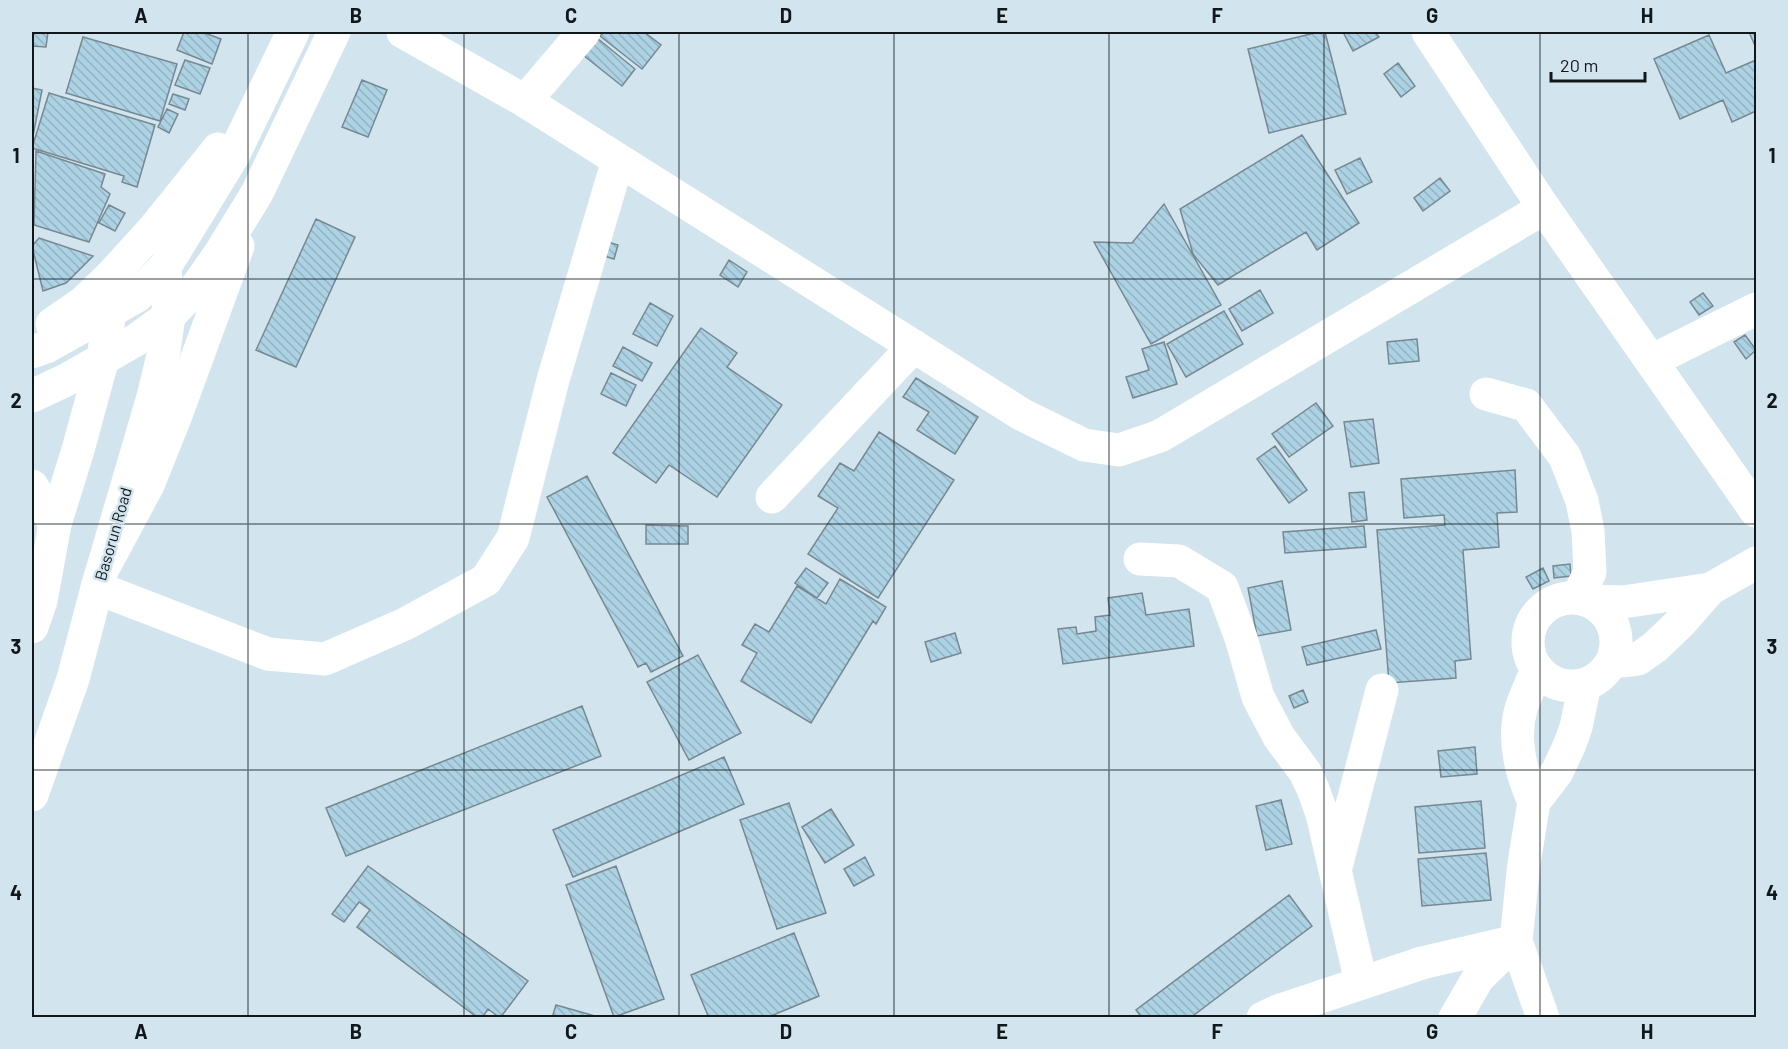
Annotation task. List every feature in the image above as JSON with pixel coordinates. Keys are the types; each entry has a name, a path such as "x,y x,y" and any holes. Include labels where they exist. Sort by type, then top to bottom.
{"main road":[{"path":"32,352 46,347 137,296 165,267 233,156 293,32"},
{"path":"32,396 66,380 136,340 169,316 195,289 257,193 334,32"},
{"path":"403,32 525,101 1021,414 1084,445 1119,450 1160,436 1544,208"},
{"path":"525,101 584,32"},
{"path":"1428,32 1544,208 1756,511"},
{"path":"32,336 84,302 110,277 179,198 267,86"},
{"path":"257,193 215,312 148,485 101,576 268,654 325,659 405,624 486,579 513,538 553,380 618,160"},
{"name":"Basorun Road","path":"32,795 73,679 153,397 164,351 169,316 165,267"},
{"path":"1651,361 1756,309"},
{"path":"32,627 40,601 55,524 103,358 110,312"},
{"path":"772,496 914,346"},
{"path":"1486,394 1526,405 1566,457 1582,501 1588,531 1590,572 1583,599"},
{"path":"32,486 55,524"},
{"path":"1140,559 1179,561 1222,587 1241,638 1258,697 1279,737 1305,772 1322,814 1361,982"},
{"path":"1612,662 1638,659 1655,647 1681,622 1710,589 1756,563"},
{"path":"1583,599 1602,609 1611,620 1616,634 1616,648 1612,662 1605,672 1585,684 1568,686 1550,681 1537,669 1530,658 1528,633 1541,610 1551,603 1563,598 1583,599 1623,602 1710,589"},
{"path":"1534,802 1524,780 1517,731 1521,709 1537,669"},
{"path":"1543,1017 1516,941 1524,863 1534,802 1557,772 1570,744 1585,684"},
{"path":"1335,872 1382,690"},
{"path":"1263,1017 1422,963 1516,941"},
{"path":"1455,1017 1478,978 1516,941"}],"building":[{"path":"32,32 48,32 46,47 32,46"},
{"path":"184,32 202,32 221,39 212,64 177,50"},
{"path":"604,32 644,32 661,45 642,69 600,36"},
{"path":"1325,32 1346,114 1269,133 1248,49"},
{"path":"1343,32 1375,32 1379,37 1353,51"},
{"path":"1749,32 1756,32 1756,48"},
{"path":"1709,35 1726,73 1756,60 1756,111 1732,122 1723,100 1680,119 1654,59"},
{"path":"83,37 177,64 160,121 66,93"},
{"path":"597,38 635,69 622,86 583,55"},
{"path":"185,60 210,68 200,94 175,85"},
{"path":"1398,63 1415,86 1401,97 1384,74"},
{"path":"362,80 387,90 368,137 342,127"},
{"path":"32,88 42,90 32,141"},
{"path":"49,93 155,125 137,187 122,182 124,176 32,148"},
{"path":"173,94 189,99 185,110 169,104"},
{"path":"167,109 178,114 169,133 158,127"},
{"path":"1302,135 1359,223 1317,250 1306,232 1218,285 1193,254 1180,209"},
{"path":"36,151 105,174 101,187 110,194 89,242 34,225"},
{"path":"1360,158 1372,182 1347,194 1335,170"},
{"path":"1440,178 1450,191 1423,211 1414,198"},
{"path":"1164,204 1221,305 1151,344 1094,242 1132,243"},
{"path":"109,205 125,213 115,231 99,223"},
{"path":"316,219 355,237 296,367 256,350"},
{"path":"39,238 93,256 66,283 43,291 32,246"},
{"path":"601,240 618,245 614,259 597,254"},
{"path":"729,260 747,272 738,287 720,275"},
{"path":"1260,290 1273,313 1242,331 1229,309"},
{"path":"1703,293 1713,306 1699,315 1690,302"},
{"path":"650,303 673,316 657,346 633,334"},
{"path":"1224,311 1243,344 1186,377 1167,344"},
{"path":"701,328 737,353 727,367 782,405 717,497 669,465 656,483 613,453"},
{"path":"1745,335 1756,350 1746,359 1734,342"},
{"path":"1417,339 1419,361 1389,364 1387,342"},
{"path":"1164,342 1177,384 1133,398 1126,377 1149,370 1142,349"},
{"path":"623,347 652,363 642,381 613,366"},
{"path":"611,373 636,385 626,406 601,394"},
{"path":"916,378 978,417 955,454 917,430 929,412 903,397"},
{"path":"1316,403 1333,426 1289,457 1272,434"},
{"path":"1373,419 1379,463 1351,467 1344,422"},
{"path":"879,432 954,480 878,598 808,554 838,508 818,496 840,463 854,471"},
{"path":"1275,446 1307,490 1289,503 1257,459"},
{"path":"1515,470 1517,512 1497,513 1499,547 1463,550 1471,659 1455,661 1456,678 1389,683 1377,530 1445,525 1444,515 1404,518 1401,479"},
{"path":"587,476 683,656 651,672 646,663 638,667 547,497"},
{"path":"1364,492 1367,520 1352,522 1349,493"},
{"path":"646,525 688,526 688,544 646,544"},
{"path":"1364,526 1366,547 1285,553 1283,532"},
{"path":"1570,564 1571,576 1554,578 1553,566"},
{"path":"806,568 828,583 817,598 795,583"},
{"path":"1543,568 1549,581 1533,589 1526,577"},
{"path":"840,579 886,607 876,624 873,621 811,723 741,681 757,653 742,645 755,624 769,632 797,586 826,604"},
{"path":"1282,581 1291,630 1257,636 1248,588"},
{"path":"1142,593 1146,615 1189,609 1194,646 1063,664 1058,629 1076,627 1077,634 1096,631 1095,617 1110,615 1108,598"},
{"path":"1376,630 1381,649 1307,665 1302,647"},
{"path":"955,633 961,653 931,662 925,642"},
{"path":"698,655 741,733 689,760 647,682"},
{"path":"1303,690 1308,702 1294,708 1289,696"},
{"path":"582,706 601,756 346,856 326,808"},
{"path":"1475,747 1477,774 1441,777 1438,751"},
{"path":"724,757 744,804 573,877 553,830"},
{"path":"1281,800 1292,844 1266,850 1256,806"},
{"path":"1481,801 1485,848 1419,853 1415,807"},
{"path":"789,803 826,913 777,929 740,820"},
{"path":"831,809 854,845 825,863 802,827"},
{"path":"1486,853 1491,900 1422,906 1418,859"},
{"path":"865,857 874,875 854,886 844,869"},
{"path":"368,866 528,981 500,1018 488,1009 482,1018 478,1018 357,927 370,910 359,902 344,922 332,914"},
{"path":"616,866 664,999 614,1017 566,885"},
{"path":"1289,895 1312,926 1190,1018 1142,1018 1136,1010"},
{"path":"794,933 819,996 766,1018 709,1018 691,975"},
{"path":"556,1005 602,1018 552,1018"}]}
